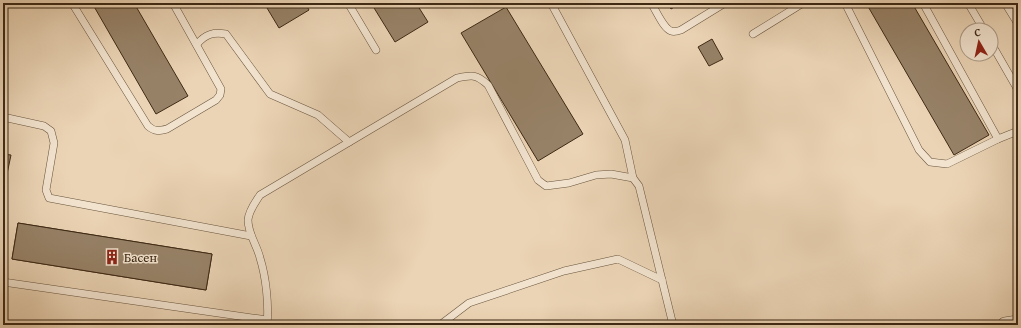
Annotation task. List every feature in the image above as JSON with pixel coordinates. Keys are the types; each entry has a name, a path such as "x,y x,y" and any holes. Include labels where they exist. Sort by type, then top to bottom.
{"street":[{"path":"1005,325 1018,323"}],"lane":[{"path":"72,3 148,126 154,131 167,129 216,100 220,95 221,89 218,81 173,3"},
{"path":"348,3 376,50"},
{"path":"551,3 625,140 633,178 639,186 673,325"},
{"path":"651,3 665,26 671,31 681,30 725,3"},
{"path":"753,34 803,3"},
{"path":"845,3 919,150 930,162 947,164 1018,131"},
{"path":"923,3 998,139"},
{"path":"968,3 979,22"},
{"path":"1005,3 1018,24"},
{"path":"196,44 203,38 216,33 226,34 270,94 318,115 349,142"},
{"path":"999,57 1018,90"},
{"path":"3,282 267,322 265,279 260,257 251,236 248,220 251,208 260,196 457,78 470,76 479,77 488,85 538,180 546,186 569,183 596,175 611,174 633,178"},
{"path":"3,117 44,126 51,131 54,142 46,190 49,198 251,236"},
{"path":"440,325 469,303 564,271 618,259 662,280"}],"building":[{"path":"92,3 134,3 188,96 156,114"},
{"path":"264,3 305,3 309,10 279,28"},
{"path":"371,3 416,3 428,22 395,42"},
{"path":"667,3 681,3 671,9"},
{"path":"866,3 912,3 989,135 954,155"},
{"path":"506,7 583,134 538,161 461,33"},
{"path":"712,39 723,59 709,66 698,47"},
{"path":"3,154 11,155 3,193"},
{"name":"Басен","path":"18,223 212,254 206,290 12,259"},
{"name":"Басен","path":"18,223 212,254 206,290 12,259"}],"place":[{"name":"Басен","path":"112,257"}]}
